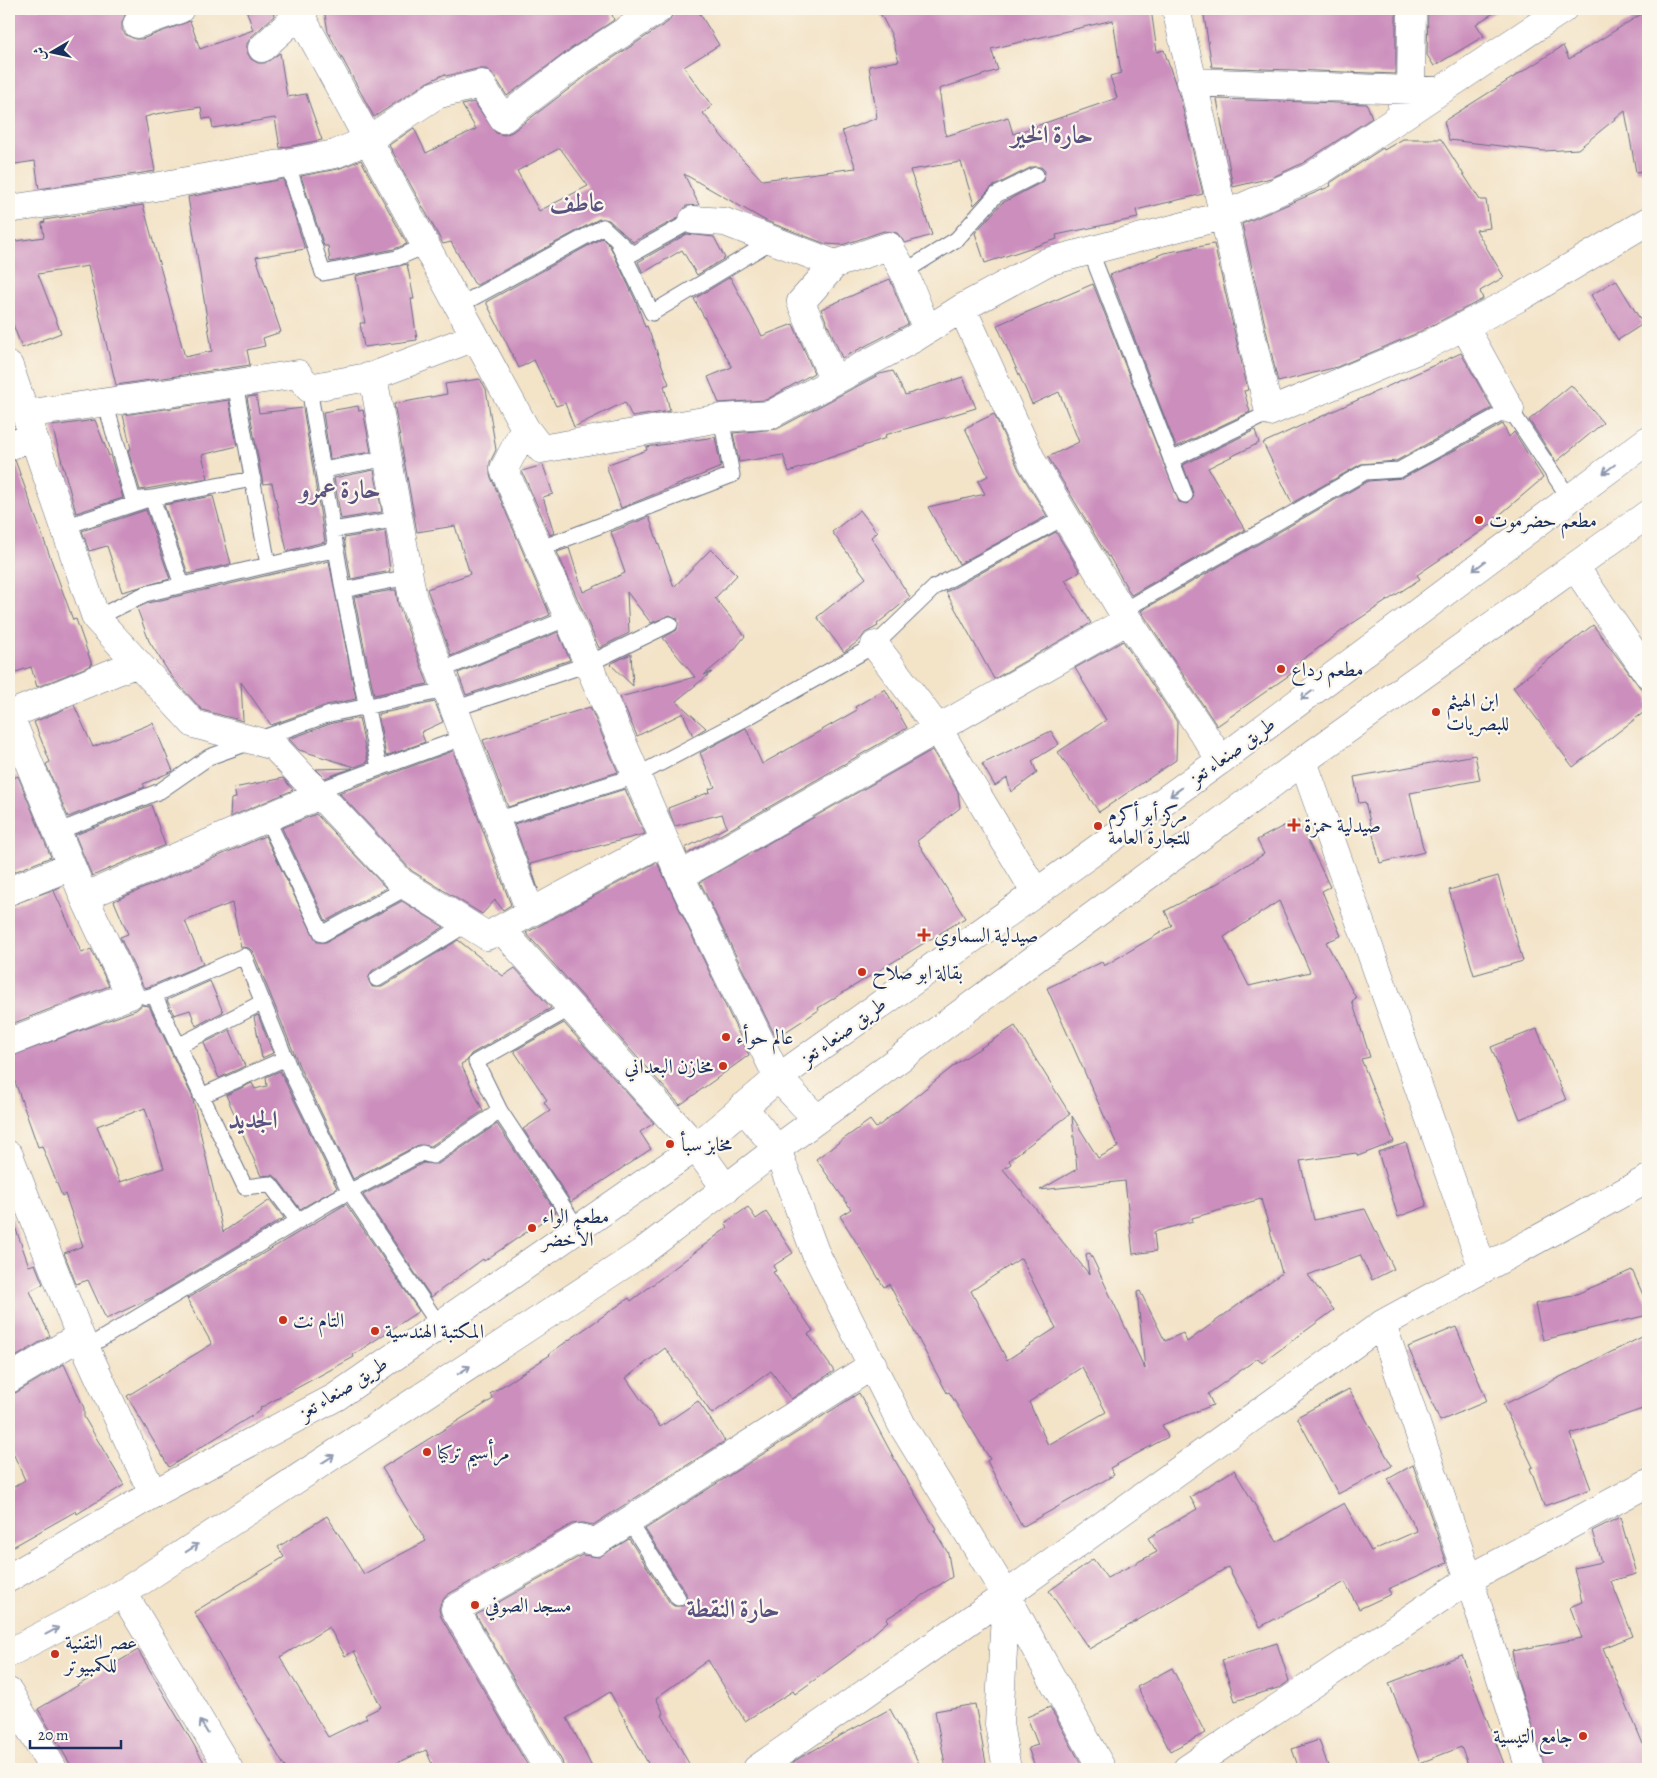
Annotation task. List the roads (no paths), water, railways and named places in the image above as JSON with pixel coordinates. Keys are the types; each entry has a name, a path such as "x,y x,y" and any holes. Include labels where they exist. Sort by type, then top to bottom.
{"main road":[{"path":"137,24 180,9"},
{"path":"9,210 149,188 334,154 368,140 436,95 480,84 503,119 581,60 659,9"},
{"path":"1176,9 1191,82 1268,412 1422,348 1522,296 1648,221"},
{"path":"1390,124 1411,90 1412,9"},
{"path":"262,48 300,10 425,246 525,428 541,449 722,418 770,415 927,330 962,308 1047,262 1222,216 1311,177 1563,9"},
{"path":"1191,82 1440,91"},
{"path":"693,220 725,222 835,264"},
{"path":"834,381 801,302 835,264 890,246 904,272 927,330"},
{"path":"962,308 1033,462 1125,616 1221,760"},
{"path":"1464,326 1510,409"},
{"path":"22,432 105,402 298,374 309,388 373,376 475,337"},
{"path":"9,366 22,432 64,527 96,618 194,724 274,746 402,883 487,936 530,911 664,841"},
{"path":"373,376 413,599 530,911"},
{"path":"525,428 504,469 680,876 778,1078 817,1119"},
{"name":"طريق صنعاء تعز","path":"9,1578 153,1494 336,1397 440,1325 696,1147 778,1078 1221,760 1648,440"},
{"path":"9,1653 123,1593 641,1253 817,1119 1303,761 1648,514"},
{"path":"1575,567 1648,674"},
{"path":"680,876 938,729 1125,616"},
{"path":"875,645 938,729 1036,893"},
{"path":"9,1042 142,995 84,897 9,714 137,663"},
{"path":"1303,761 1483,1269"},
{"path":"84,897 267,819 318,793"},
{"path":"9,892 71,866"},
{"path":"501,929 696,1147 726,1189"},
{"path":"744,1107 777,1149 815,1252 902,1425 1006,1595 1102,1769"},
{"path":"9,1155 83,1342 153,1494"},
{"path":"757,1769 1006,1595 1382,1324 1648,1179"},
{"path":"1382,1324 1469,1579 1530,1769"},
{"path":"9,1379 83,1342"},
{"path":"548,1769 456,1609 580,1538 596,1542 873,1365"},
{"path":"1187,1769 1469,1579 1648,1482"},
{"path":"123,1593 229,1769"},
{"path":"1006,1595 999,1724 1007,1769"},
{"path":"9,1692 53,1769"}],"lane":[{"path":"288,162 323,272 397,258 425,246"},
{"path":"904,272 957,239 996,195 1036,175"},
{"path":"458,306 603,227 632,254 693,220"},
{"path":"617,240 652,313 772,241"},
{"path":"1090,250 1185,495"},
{"path":"235,383 268,565"},
{"path":"309,388 343,590 379,768"},
{"path":"105,402 134,500 253,479"},
{"path":"1125,616 1365,472 1400,470 1510,409 1570,499"},
{"path":"1171,460 1273,410"},
{"path":"539,549 732,475 722,418"},
{"path":"323,470 388,458"},
{"path":"64,527 152,498"},
{"path":"152,498 182,585"},
{"path":"496,820 636,776 748,717 875,645 935,587 1065,517"},
{"path":"333,530 399,519"},
{"path":"96,618 145,594 337,550"},
{"path":"343,590 409,577"},
{"path":"446,690 568,618"},
{"path":"57,832 160,791 209,757 330,714 588,664 670,624"},
{"path":"318,793 379,768 465,737"},
{"path":"267,819 322,934 408,887"},
{"path":"377,979 467,924"},
{"path":"298,1221 270,1184 245,1187 178,1046 142,995 244,956 286,1058 350,1191 440,1325"},
{"path":"178,1046 263,1002"},
{"path":"571,1008 476,1062 500,1111 578,1229"},
{"path":"201,1096 286,1058"},
{"path":"83,1342 422,1152 433,1156 500,1111"},
{"path":"629,1521 678,1598"}],"place":[{"name":"مطعم حضرموت","path":"1479,520"},
{"name":"مطعم رداع","path":"1281,669"},
{"name":"ابن الهيثم للبصريات","path":"1436,712"},
{"name":"صيدلية حمزة","path":"1294,825"},
{"name":"مركز أبو أكرم للتجارة العامة","path":"1098,826"},
{"name":"صيدلية السماوي","path":"924,935"},
{"name":"بقالة ابو صلاح","path":"862,972"},
{"name":"عالم حوأء","path":"726,1037"},
{"name":"مخازن البعداني","path":"723,1066"},
{"name":"مخابز سبأ","path":"670,1144"},
{"name":"مطعم الواء الأخضر","path":"532,1228"},
{"name":"التام نت","path":"283,1320"},
{"name":"المكتبة الهندسية","path":"375,1331"},
{"name":"مرأسيم تركيا","path":"427,1452"},
{"name":"مسجد الصوفي","path":"475,1605"},
{"name":"عصر التقنية للكمبيوتر","path":"55,1654"},
{"name":"جامع التيسية","path":"1583,1736"}],"district":[{"name":"حارة الخير","path":"1052,135"},
{"name":"عاطف","path":"577,203"},
{"name":"حارة عمرو","path":"340,490"},
{"name":"الجديد","path":"253,1120"},
{"name":"حارة النقطة","path":"733,1609"}]}
